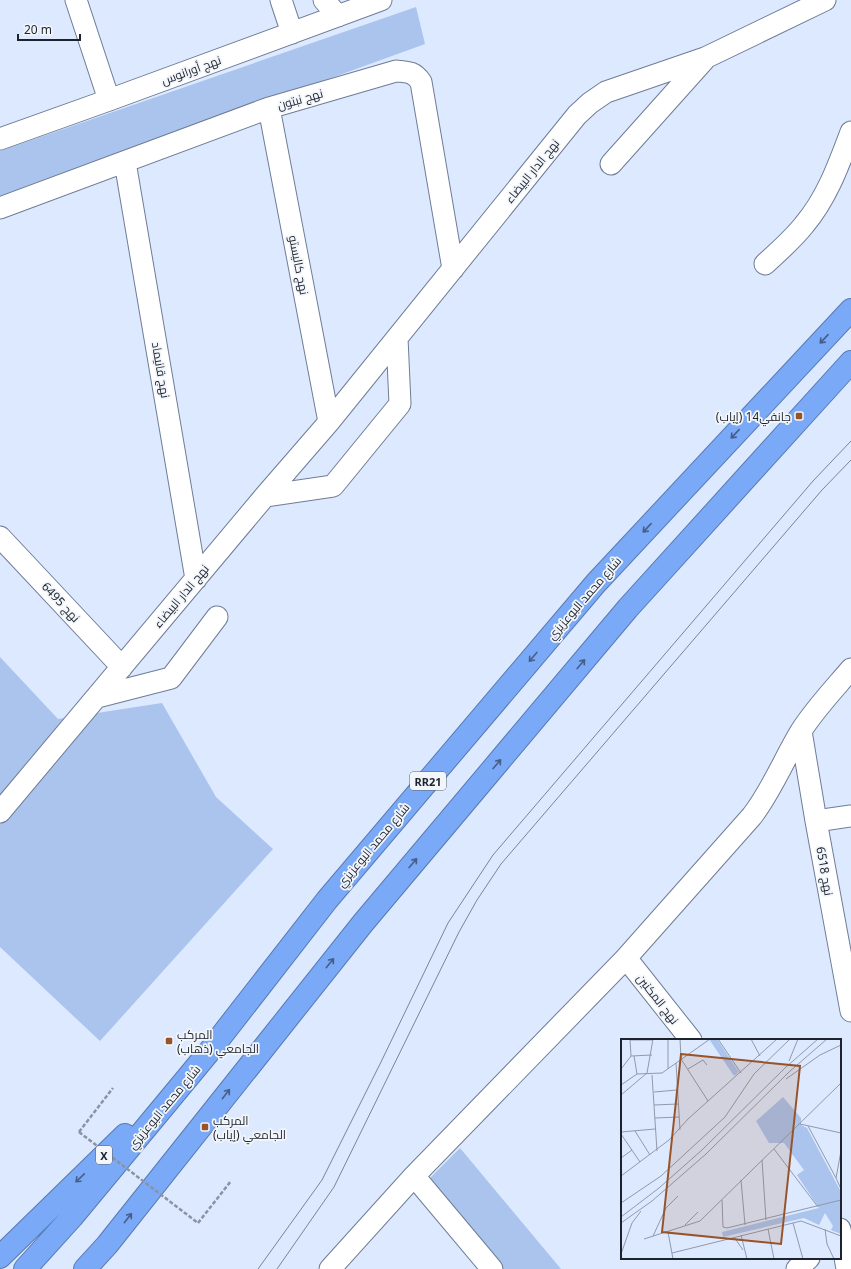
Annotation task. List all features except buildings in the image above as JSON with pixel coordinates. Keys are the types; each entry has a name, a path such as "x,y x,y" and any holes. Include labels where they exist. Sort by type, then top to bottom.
{"highway":[{"name":"شارع محمد البوعزيزي","path":"25,1269 78,1211 208,1053 327,900 596,582 851,310"},
{"path":"85,1269 107,1245 348,940 393,886 628,608 851,362"},
{"name":"X","path":"0,1256 208,1053"},
{"path":"94,1269 107,1245"}],"street":[{"path":"76,0 109,100"},
{"path":"280,0 292,33"},
{"path":"324,0 338,16"},
{"name":"نهج أورانوس","path":"0,138 109,100 380,0"},
{"name":"نهج الدار البيضاء","path":"0,812 265,496 329,422 577,115 590,103 606,92 705,58 815,2"},
{"name":"نهج الدار البيضاء","path":"611,164 705,58"},
{"name":"نهج نبتون","path":"0,208 269,108 396,71 416,75 421,82 452,269"},
{"name":"نهج كاليستو","path":"269,108 329,422"},
{"path":"765,264 804,226 821,202 837,169 851,132"},
{"name":"نهج قانيماد","path":"125,162 196,579"},
{"path":"265,496 333,486 400,404 397,338"},
{"name":"نهج 6495","path":"0,537 122,667"},
{"path":"97,696 171,678 217,618"},
{"path":"330,1269 414,1176 626,958 757,810 771,788 801,731 820,704 851,669"},
{"name":"نهج 6518","path":"801,731 816,821 842,914 851,1009"},
{"path":"816,821 851,816"},
{"name":"نهج المكنين","path":"626,958 690,1039"},
{"path":"414,1176 492,1269"},
{"path":"843,1228 847,1269"},
{"path":"797,1269 808,1259"}],"path":[{"path":"113,1088 79,1132 198,1223 231,1182"}],"shaded area":[{"path":"416,7 425,44 0,198 0,151"},
{"path":"0,657 58,719 162,703 216,797 273,849 100,1041 0,947"},
{"path":"460,1148 561,1269 502,1269 428,1180"}],"tram line":[{"path":"258,1269 322,1180 448,923 493,855 813,481 851,441"},
{"path":"277,1269 334,1187 459,932 477,900 501,864 822,490 851,460"}],"place":[{"name":"جانفي14 (إياب)","path":"799,416"},
{"name":"المركب الجامعي (ذهاب)","path":"169,1041"},
{"name":"المركب الجامعي (إياب)","path":"205,1127"}]}
